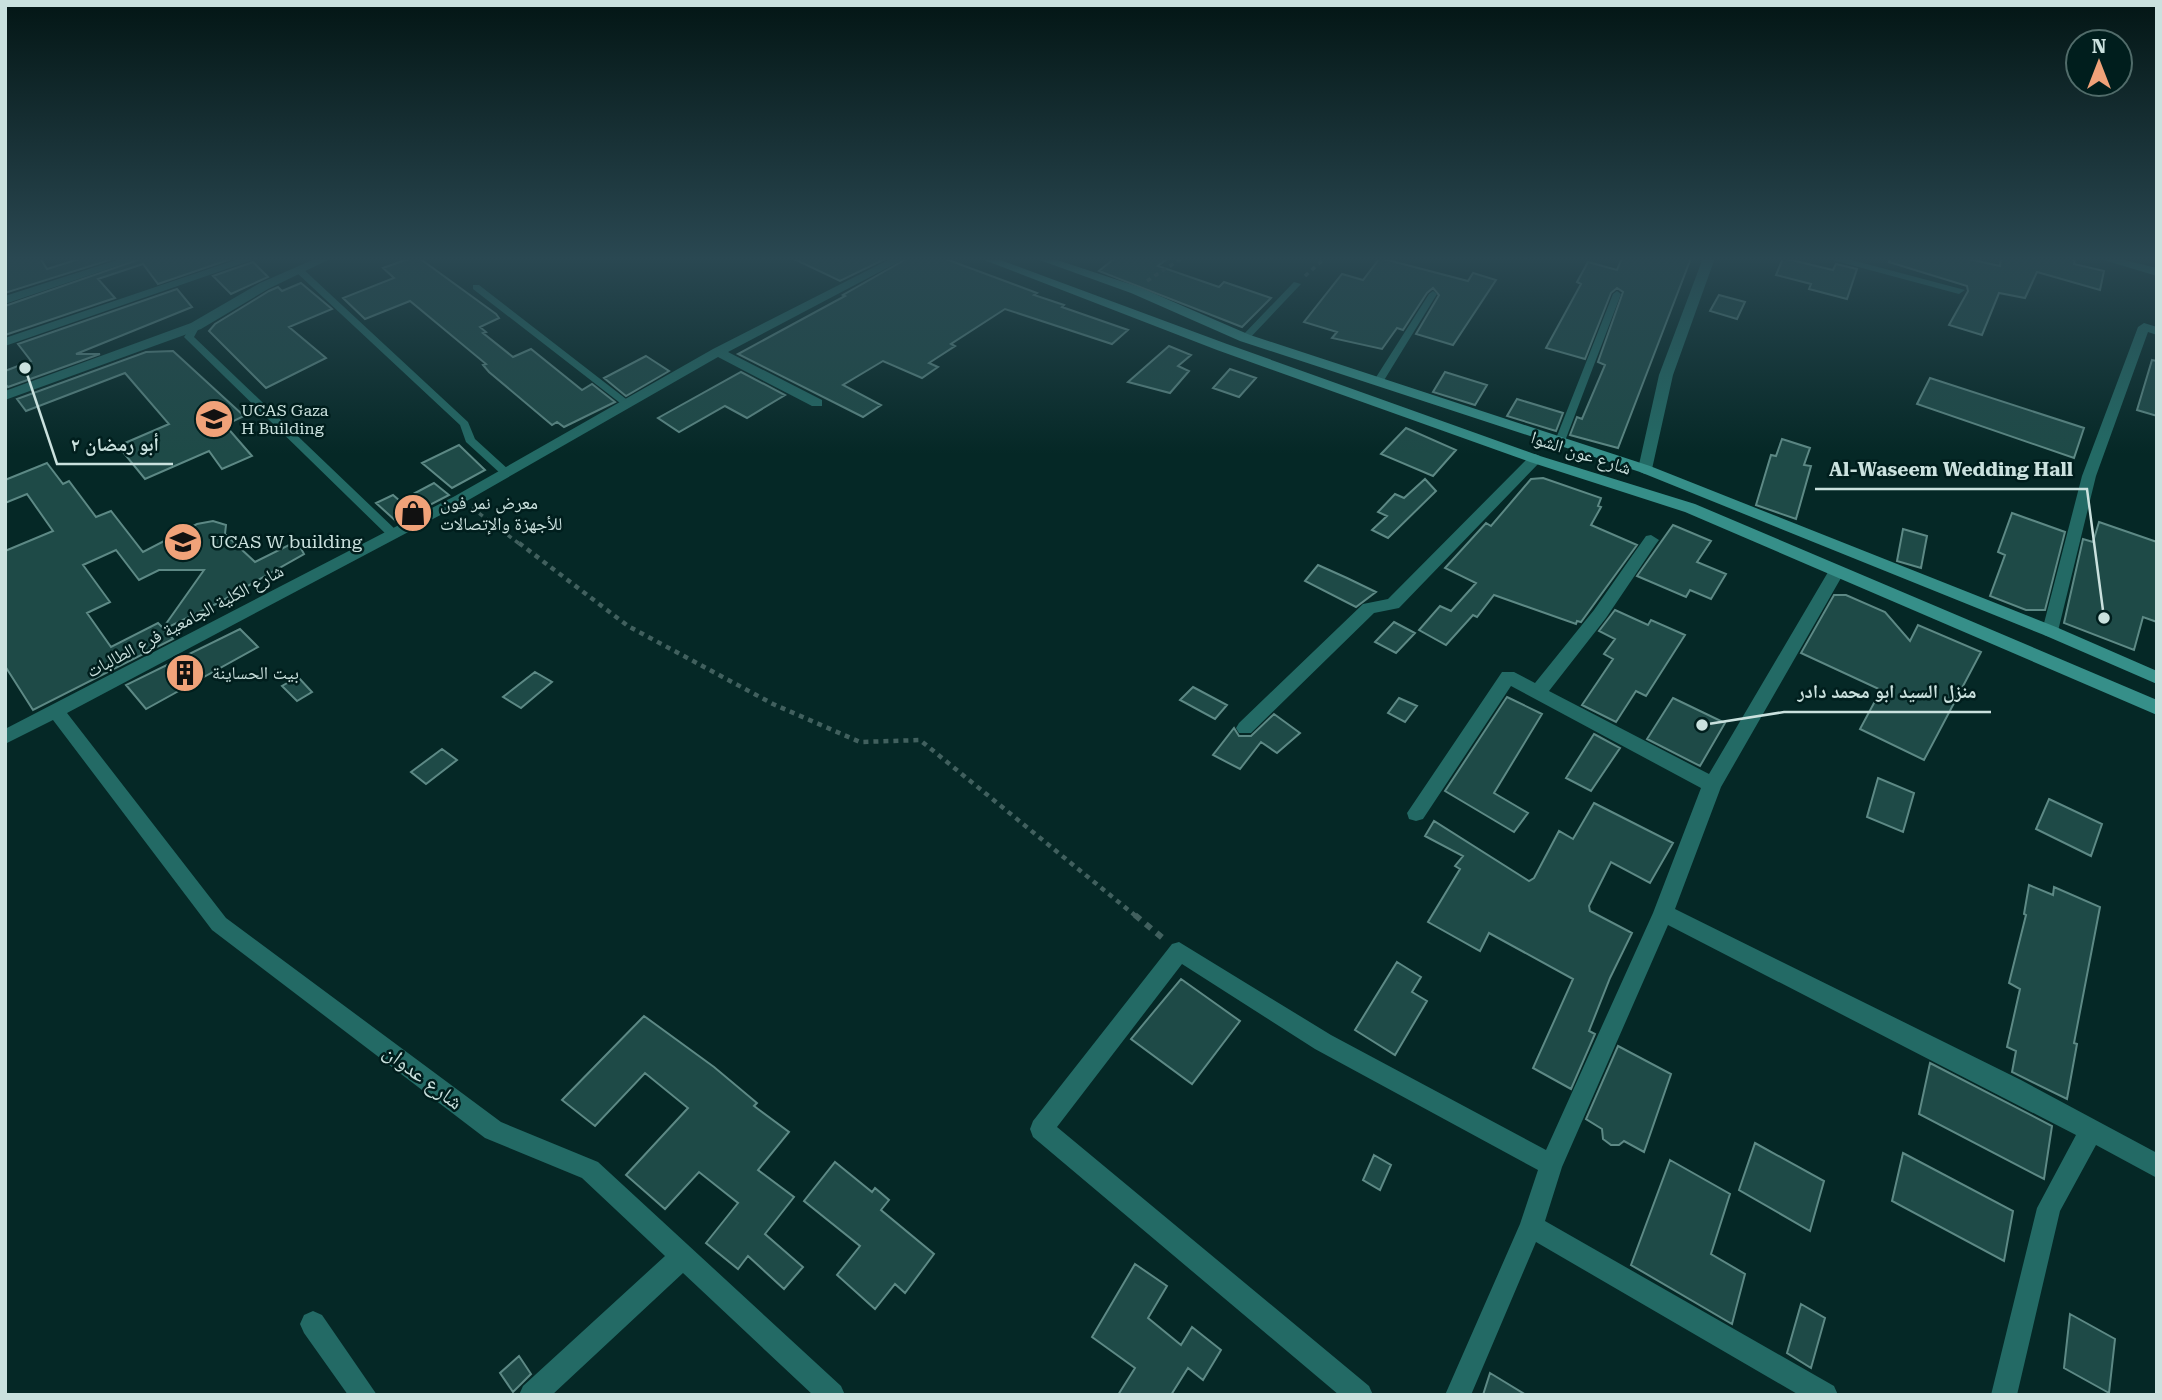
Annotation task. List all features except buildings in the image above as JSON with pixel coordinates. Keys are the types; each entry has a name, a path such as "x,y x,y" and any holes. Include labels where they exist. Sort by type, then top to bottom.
{"main road":[{"name":"شارع عون الشوا","path":"1159,323 1535,459 1690,508 2157,708"},
{"name":"شارع عون الشوا","path":"1211,323 1245,338 1646,469 2050,631 2157,678"}],"street":[{"path":"5,342 60,323"},
{"path":"5,396 201,323"},
{"name":"شارع الكلية الجامعية فرع الطالبات","path":"5,737 460,499 718,352 774,323"},
{"path":"1646,469 1666,375 1685,323"},
{"path":"2050,631 2088,476 2144,327 2157,331"},
{"path":"718,352 817,403"},
{"path":"1245,728 1369,608 1392,604 1535,459"},
{"path":"1538,692 1600,614 1651,540"},
{"path":"1458,1395 1531,1226 1550,1166 1663,913 1712,785 1836,571"},
{"path":"1416,813 1508,677 1712,785"},
{"name":"شارع عدوان","path":"56,711 219,924 493,1130 590,1170 832,1395"},
{"path":"1663,913 2013,1088 2157,1166"},
{"path":"1360,1395 1041,1129 1179,951 1323,1042 1550,1166"},
{"path":"2004,1395 2049,1208 2091,1131"},
{"path":"1531,1226 1825,1395"},
{"path":"532,1395 682,1257"},
{"path":"313,1324 364,1395"}],"lane":[{"path":"356,323 465,424 470,440 505,472"},
{"path":"523,323 627,404"},
{"path":"1245,338 1259,323"},
{"path":"1378,382 1415,323"},
{"path":"1560,441 1606,323"},
{"path":"196,326 189,337 393,534"}],"path":[{"path":"460,499 628,626 773,704 860,742 920,740 1179,951"}],"place":[{"name":"أبو رمضان ٢","path":"25,368"},
{"name":"UCAS Gaza H Building","path":"214,419"},
{"name":"معرض نمر فون للأجهزة والإتصالات","path":"413,513"},
{"name":"UCAS W building","path":"183,542"},
{"name":"Al-Waseem Wedding Hall","path":"2104,618"},
{"name":"بيت الحساينة","path":"185,673"},
{"name":"منزل السيد ابو محمد دادر","path":"1702,725"}]}
